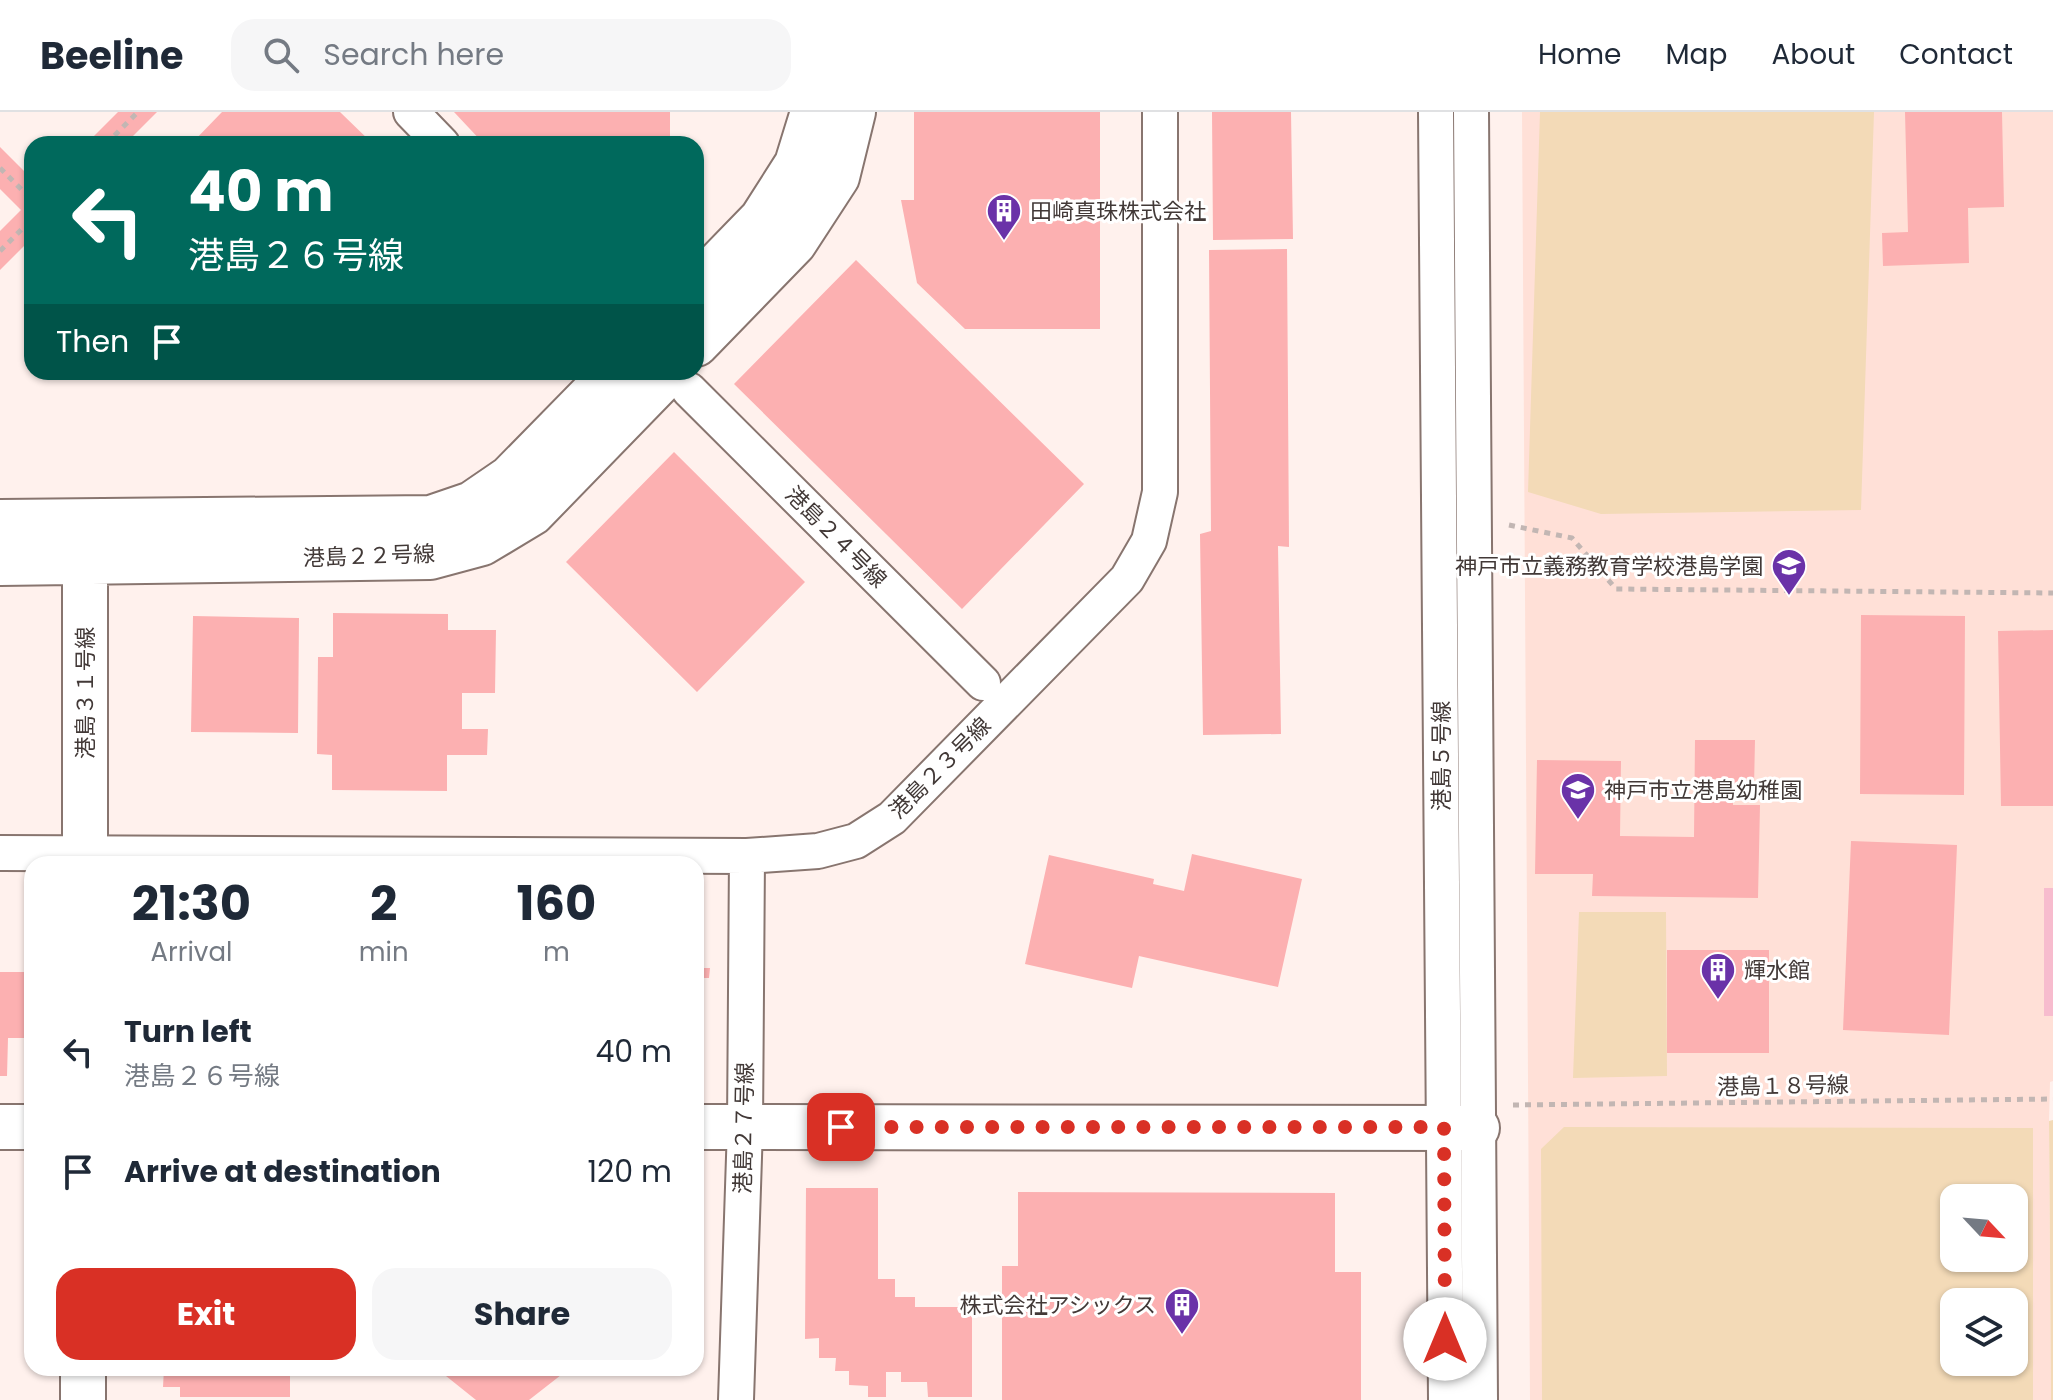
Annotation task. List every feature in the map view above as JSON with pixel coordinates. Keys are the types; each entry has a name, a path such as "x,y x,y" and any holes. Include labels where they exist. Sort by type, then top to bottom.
{"street":[{"path":"411,112 434,136"},
{"path":"704,279 762,219 797,164 813,112"},
{"path":"704,336 794,243 837,177 853,112"},
{"name":"港島２３号線","path":"704,856 818,851 856,841 892,818 1127,579 1149,541 1160,492 1160,112"},
{"name":"港島５号線","path":"1436,112 1460,1128 1480,1400"},
{"name":"港島５号線","path":"1446,1400 1460,1128 1471,112"},
{"name":"港島２２号線","path":"0,563 85,541 431,518 472,504 510,478 606,380"},
{"name":"港島２２号線","path":"0,522 85,541 430,557 482,543 532,513 679,381"},
{"name":"港島２４号線","path":"679,381 983,683"},
{"name":"港島３１号線","path":"85,541 85,856"},
{"name":"港島２３号線","path":"0,853 51,856"},
{"name":"港島２７号線","path":"736,1400 745,1127 747,856"},
{"path":"0,1127 24,1127"},
{"path":"704,1127 1460,1128"},
{"path":"83,1376 83,1400"}],"path":[{"path":"114,136 138,112"},
{"path":"0,168 24,192"},
{"path":"0,251 24,227"},
{"path":"1509,525 1572,538 1616,589 2053,593"},
{"name":"港島１８号線","path":"1513,1105 2053,1099"}],"shaded area":[{"name":"神戸市立義務教育学校港島学園","path":"1522,112 2053,112 2053,1081 2050,1082 2049,1121 2051,1400 1530,1400"},
{"path":"1540,112 1874,112 1861,510 1601,514 1528,492"},
{"path":"2044,888 2053,888 2053,1016 2044,1016"},
{"path":"1579,912 1666,912 1667,1076 1573,1078"},
{"path":"2053,1120 2053,1400 2051,1400 2049,1121"},
{"path":"1564,1127 2033,1128 2033,1400 1542,1400 1541,1149"}],"building":[{"path":"118,112 157,112 133,136 94,136"},
{"path":"222,112 340,112 365,136 199,136"},
{"path":"454,112 670,112 670,136 476,136"},
{"name":"田崎真珠株式会社","path":"914,112 1100,112 1100,329 965,329 917,283 901,200 914,200"},
{"path":"1212,112 1291,112 1293,239 1213,240"},
{"path":"1905,112 2002,112 2004,207 1968,208 1969,263 1883,266 1882,233 1908,232"},
{"path":"0,147 24,171 24,246 0,270 0,231 21,210 0,189"},
{"path":"1287,249 1289,547 1278,546 1281,734 1203,735 1200,534 1211,531 1209,250"},
{"path":"856,260 1084,484 962,609 734,384"},
{"path":"674,452 805,582 697,692 566,562"},
{"path":"333,613 448,614 448,630 496,630 495,693 462,693 462,729 488,729 487,755 447,755 447,791 332,790 332,755 317,754 318,657 333,657"},
{"path":"1861,615 1965,616 1964,795 1860,794"},
{"path":"193,616 299,618 298,733 191,732"},
{"path":"2053,630 2053,806 2001,806 1998,631"},
{"name":"神戸市立港島幼稚園","path":"1695,740 1755,740 1754,787 1733,786 1733,805 1760,805 1758,898 1592,896 1593,874 1535,874 1537,760 1621,761 1620,836 1694,837"},
{"path":"1851,841 1957,845 1949,1035 1843,1030"},
{"path":"1192,854 1302,879 1278,987 1139,956 1132,988 1025,964 1049,855 1154,879 1153,884 1184,891"},
{"name":"輝水館","path":"1667,950 1769,950 1769,1053 1667,1053"},
{"path":"704,968 710,968 709,978 704,978"},
{"path":"0,972 24,972 24,1038 8,1038 7,1076 0,1076"},
{"path":"806,1188 878,1188 878,1279 895,1279 895,1297 915,1297 915,1307 972,1307 972,1397 928,1397 927,1382 901,1382 901,1372 886,1372 886,1397 868,1397 868,1386 849,1385 849,1371 835,1371 836,1358 819,1358 819,1338 805,1339"},
{"name":"株式会社アシックス","path":"1018,1192 1335,1193 1335,1272 1361,1272 1361,1400 1002,1400 1002,1266 1018,1266"},
{"path":"164,1376 290,1376 290,1397 180,1397 180,1387 163,1387"},
{"path":"446,1376 560,1376 529,1400 476,1400"}],"place":[{"name":"田崎真珠株式会社","path":"1004,242"},
{"name":"神戸市立義務教育学校港島学園","path":"1789,597"},
{"name":"神戸市立港島幼稚園","path":"1578,821"},
{"name":"輝水館","path":"1718,1001"},
{"name":"株式会社アシックス","path":"1182,1336"}],"route":[{"path":"841,1127 1444,1127 1445,1339"}]}
